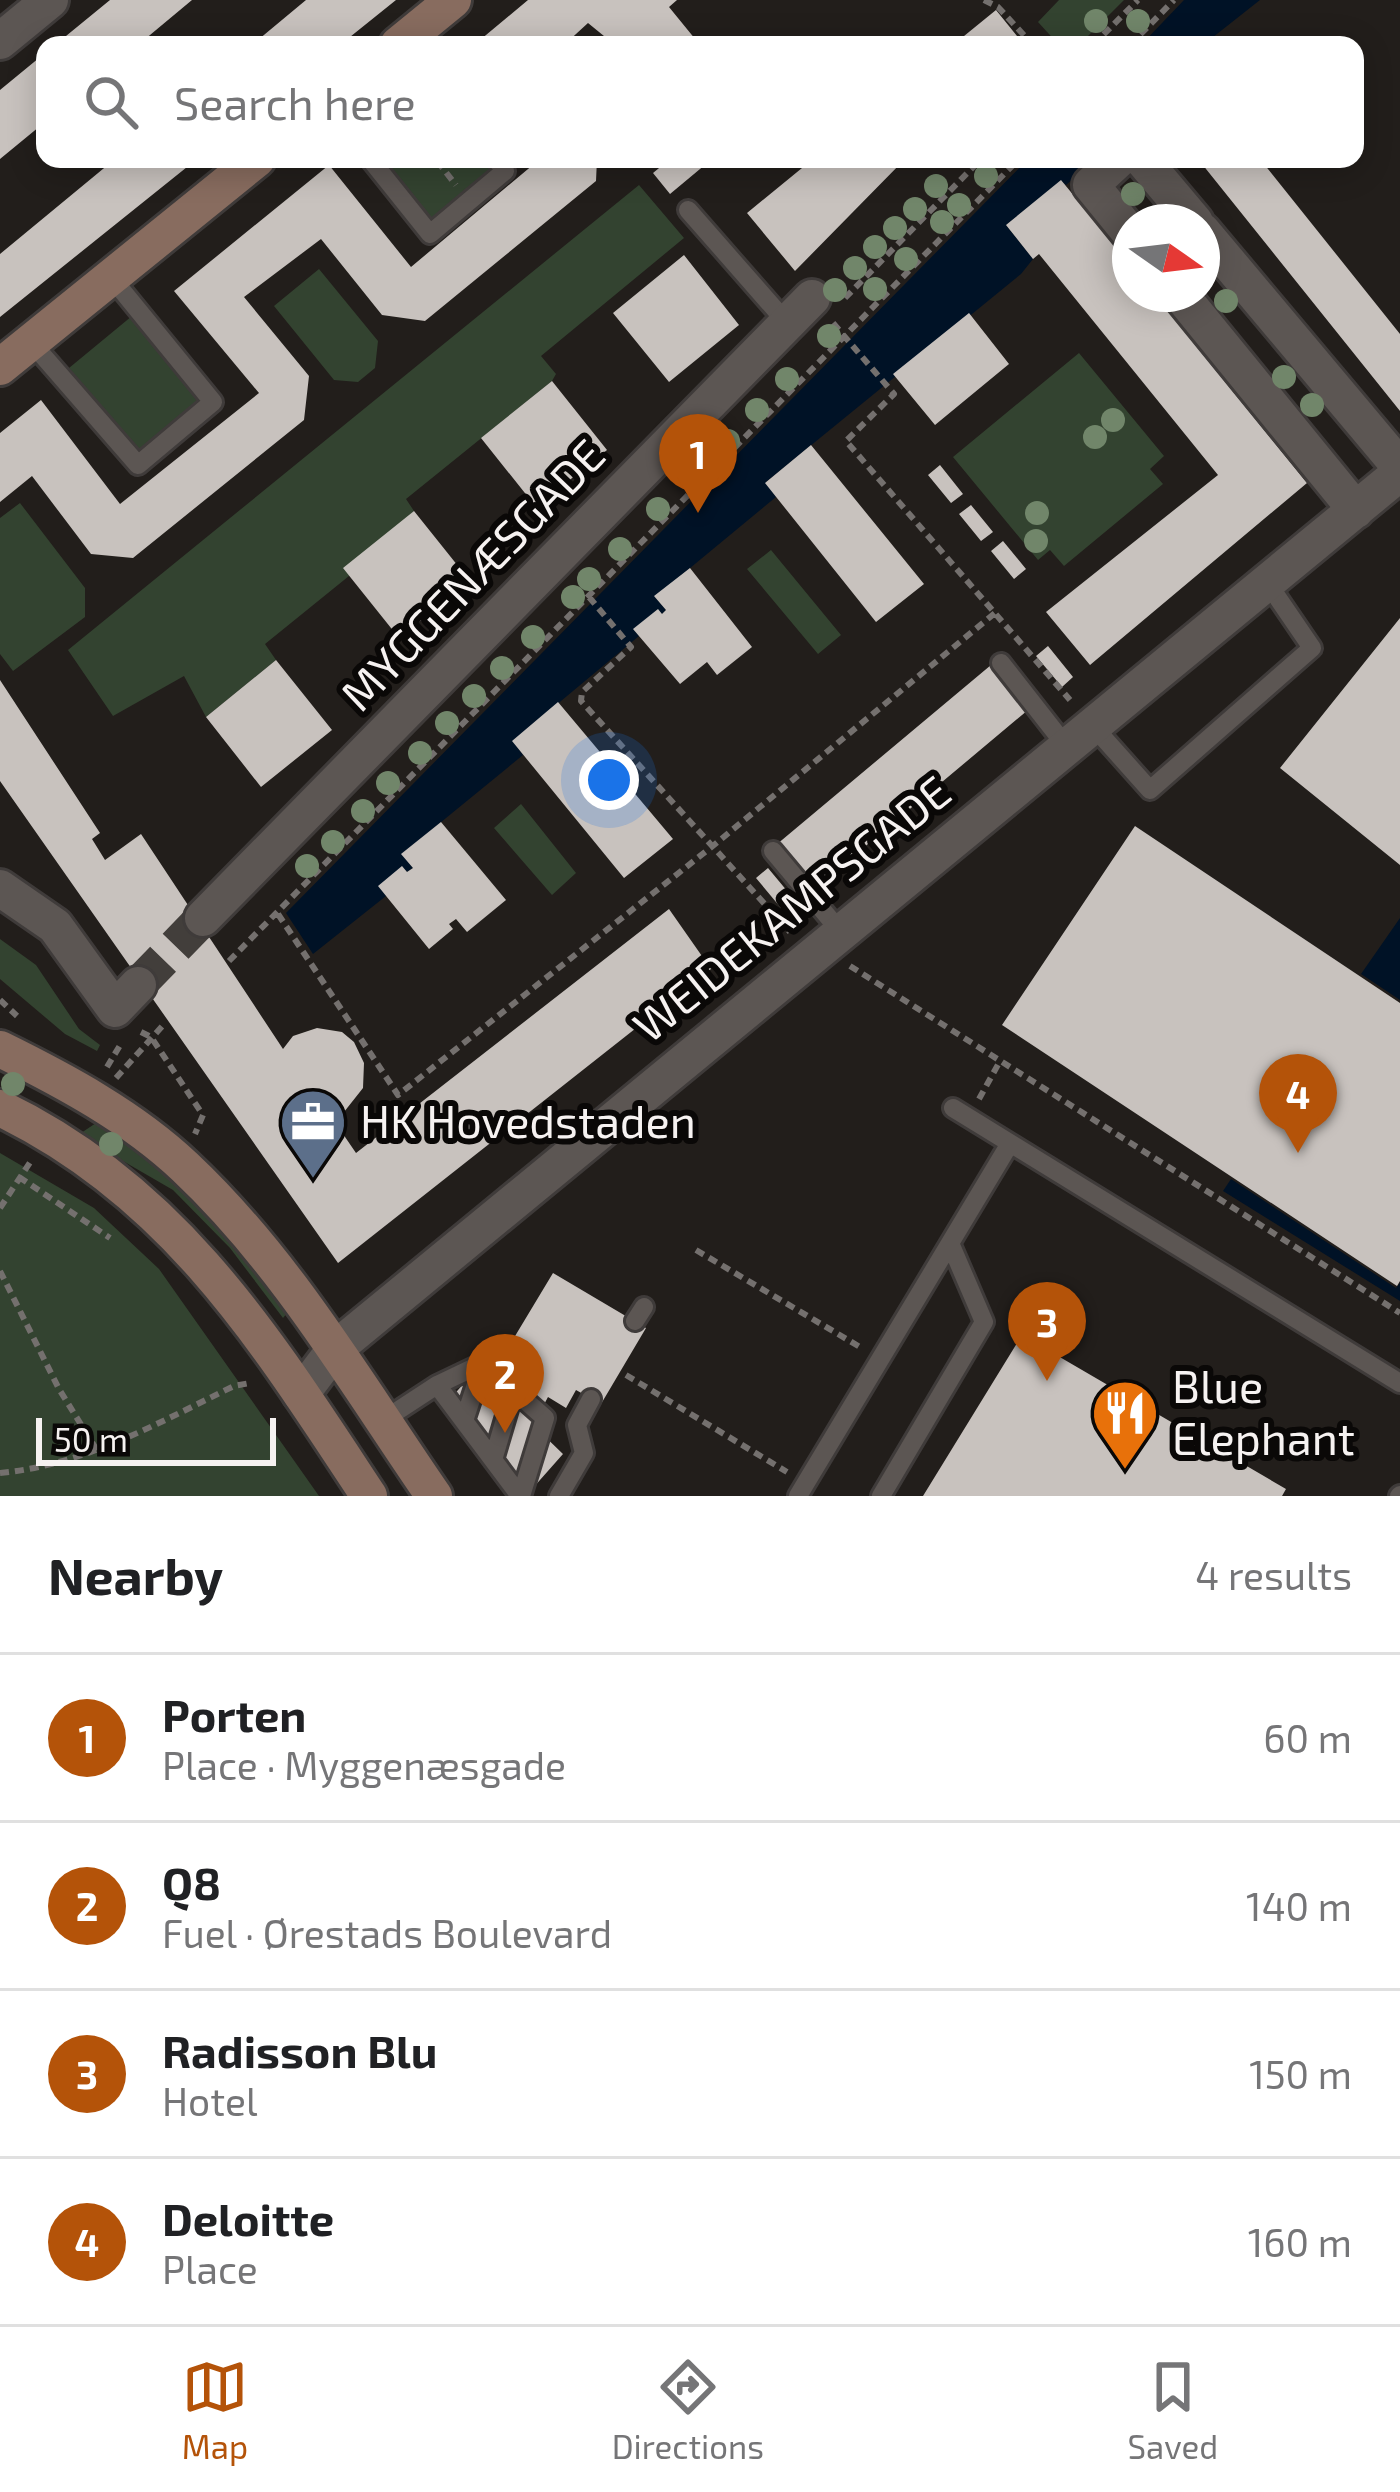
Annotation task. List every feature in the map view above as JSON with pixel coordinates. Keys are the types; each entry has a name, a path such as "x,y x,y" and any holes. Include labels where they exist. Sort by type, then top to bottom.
{"street":[{"path":"0,40 50,0"},
{"path":"412,36 453,0"},
{"path":"0,367 246,168"},
{"path":"1112,168 1090,185 1112,211"},
{"path":"1132,168 1174,204"},
{"name":"WEIDEKAMPSGADE","path":"301,1394 334,1349 1400,470 1220,253"},
{"name":"MYGGENÆSGADE","path":"203,918 800,310"},
{"path":"1195,312 1356,510"},
{"path":"0,888 55,926 128,1007"},
{"path":"0,1049 86,1094 183,1165 266,1252 434,1496"},
{"path":"0,1108 52,1133 112,1177 203,1262 369,1496"}],"lane":[{"path":"377,168 430,234 505,171 503,168"},
{"path":"688,210 800,310"},
{"path":"31,342 138,465 213,402 111,277"},
{"path":"1001,663 1079,736 1150,790 1312,648 1268,582"},
{"path":"773,851 824,944"},
{"path":"960,1113 1400,1383"},
{"path":"802,1490 1010,1144"},
{"path":"881,1496 984,1322 950,1243"},
{"path":"382,1421 437,1385 483,1363"},
{"path":"483,1363 545,1418 520,1496"},
{"path":"464,1421 483,1363"},
{"path":"437,1385 520,1496"},
{"path":"493,1460 514,1390"},
{"path":"559,1496 584,1453 577,1425 591,1399"}],"path":[{"path":"984,0 998,7 1025,36"},
{"path":"1103,36 1138,0"},
{"path":"1139,36 1174,0"},
{"path":"229,961 591,599 1010,168"},
{"path":"847,339 894,394 846,441 995,613 1079,736"},
{"path":"591,599 630,649 582,692 581,700 714,845 824,944 1000,1061 1400,1312"},
{"path":"278,914 398,1096 714,845 995,613"},
{"path":"86,1094 128,1007"},
{"path":"165,1023 151,1037 202,1115 183,1165"},
{"path":"960,1113 1000,1061"},
{"path":"0,1208 52,1133"},
{"path":"19,1178 110,1238"},
{"path":"696,1250 880,1360"},
{"path":"0,1271 58,1389 98,1452"},
{"path":"626,1375 802,1490"},
{"path":"0,1473 98,1452 234,1386 250,1383"}],"green space":[{"path":"1059,0 1124,0 1088,36 1051,36 1038,22"},
{"path":"390,168 496,168 433,220"},
{"path":"639,185 684,238 541,356 556,374 552,381 406,499 414,511 349,576 265,644 276,660 206,717 184,676 113,716 68,650"},
{"path":"319,269 378,341 375,368 358,382 334,380 274,306"},
{"path":"132,316 203,402 140,454 69,368"},
{"path":"1079,353 1164,456 1150,469 1163,484 1064,566 1050,550 1038,560 953,457"},
{"path":"20,503 85,588 85,617 13,671 0,654 0,518"},
{"path":"771,550 841,635 818,654 747,569"},
{"path":"521,804 576,873 552,895 494,828"},
{"path":"0,939 36,965 79,1029 100,1045 97,1051 65,1034 0,979"},
{"path":"99,1121 224,1233 289,1311 283,1318 230,1248 173,1190 78,1135"},
{"path":"0,1153 94,1208 159,1269 319,1496 0,1496"}],"water":[{"path":"1184,0 1260,0 1214,36 1150,36"},
{"path":"1019,168 1080,168 1082,171 1066,185 1061,181 1006,225 1033,259 1021,274 766,482 776,497 655,597 666,610 662,614 657,610 634,630 639,636 513,741 523,755 402,854 413,868 407,872 402,867 379,886 386,896 313,954 286,913"},
{"path":"1400,918 1400,1000 1361,974"},
{"path":"1231,1179 1396,1288 1400,1283 1400,1301 1223,1191"}],"building":[{"path":"110,0 192,0 149,36 66,36"},
{"path":"306,0 396,0 351,36 263,36"},
{"path":"528,0 677,0 669,7 693,36 604,36 588,23 574,36 485,36"},
{"path":"996,10 1017,36 964,36"},
{"path":"36,60 36,129 0,159 0,90"},
{"path":"104,168 186,168 0,317 0,254"},
{"path":"325,168 331,168 411,267 529,168 597,168 596,181 425,321 382,315 321,239 244,297 309,376 304,420 133,558 91,554 32,476 0,502 0,433 41,400 120,504 259,393 174,291"},
{"path":"659,168 701,168 670,194 653,173"},
{"path":"802,168 896,168 795,271 747,213"},
{"path":"1205,168 1267,168 1400,334 1400,411"},
{"path":"1061,180 1112,242 1112,312 1169,312 1307,483 1090,665 1046,612 1218,475 1039,254 1033,259 1006,225"},
{"path":"684,255 739,325 669,382 613,313"},
{"path":"969,313 1009,364 935,425 893,374"},
{"path":"552,381 607,450 536,507 481,438"},
{"path":"811,445 924,584 876,622 765,483"},
{"path":"940,465 963,494 951,503 928,475"},
{"path":"971,505 993,532 981,541 959,514"},
{"path":"414,511 470,581 399,638 343,568"},
{"path":"1003,541 1026,569 1014,579 991,551"},
{"path":"690,568 752,647 717,675 707,662 680,684 633,629 658,609 662,614 666,610 654,596"},
{"path":"1400,618 1400,865 1280,768"},
{"path":"1048,646 1073,677 1062,687 1036,656"},
{"path":"276,660 332,730 261,787 206,717"},
{"path":"991,665 1028,710 813,890 776,845"},
{"path":"0,680 100,833 92,839 105,860 141,834 283,1049 293,1036 317,1028 342,1032 354,1042 364,1063 363,1088 344,1112 330,1115 356,1153 669,909 711,969 338,1263 0,781"},
{"path":"558,702 673,839 624,878 512,741"},
{"path":"441,822 506,900 467,932 456,919 449,924 453,929 429,949 378,886 402,866 407,872 413,868 401,854"},
{"path":"1135,826 1400,1003 1397,1286 1002,1025"},
{"path":"768,868 793,898 781,908 756,878"},
{"path":"553,1273 646,1328 601,1404 576,1390 566,1408 548,1397 533,1425 563,1454 532,1489 442,1408 474,1372 503,1398 515,1377 497,1366"},
{"path":"1022,1335 1286,1489 1282,1496 923,1496"}],"tunnel":[{"path":"138,985 203,918"}],"place":[{"name":"Porten","path":"698,513"},
{"name":"Deloitte","path":"1298,1153"},
{"name":"HK Hovedstaden","path":"313,1181"},
{"name":"Radisson Blu","path":"1047,1381"},
{"name":"Q8","path":"505,1433"},
{"name":"Blue Elephant","path":"1125,1472"}]}
